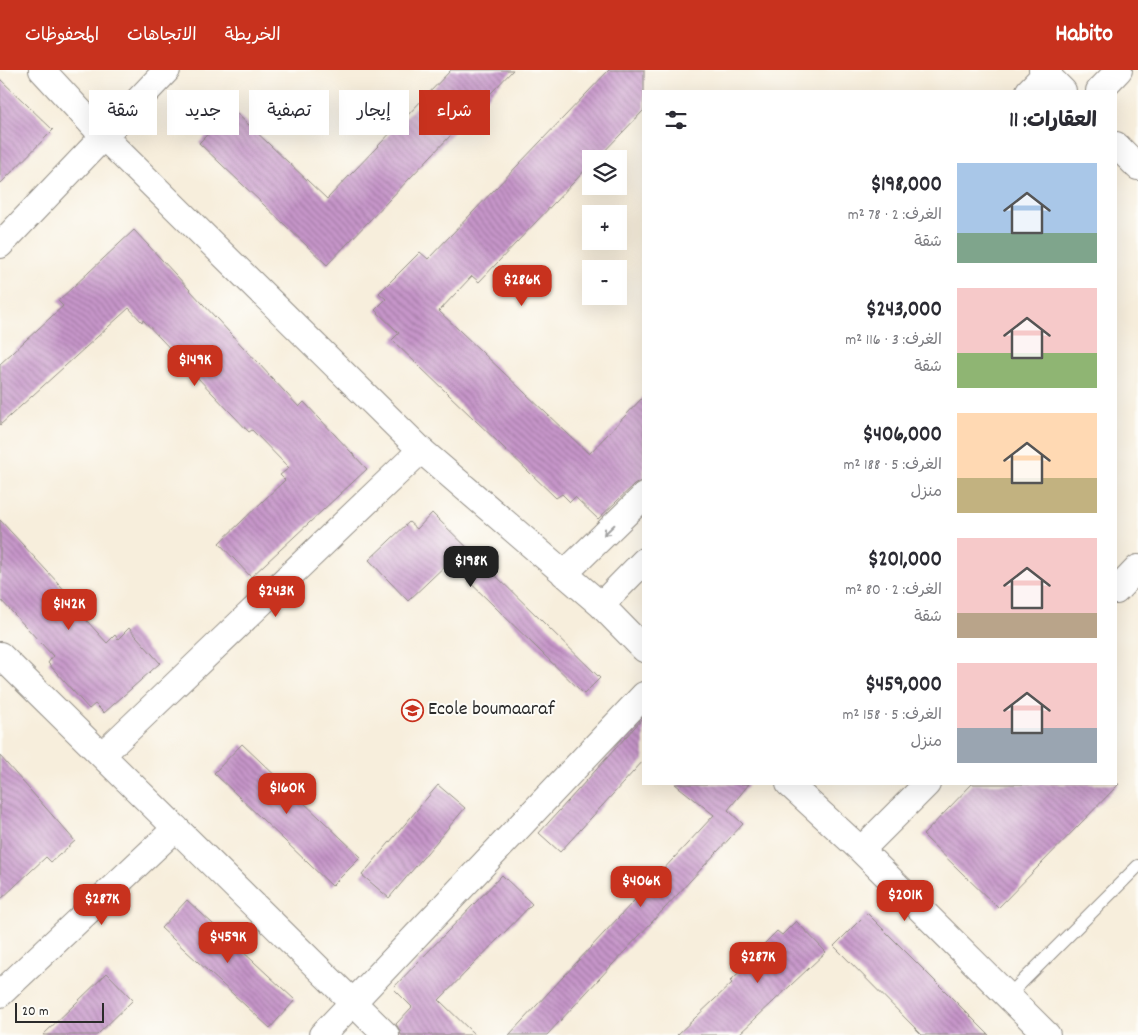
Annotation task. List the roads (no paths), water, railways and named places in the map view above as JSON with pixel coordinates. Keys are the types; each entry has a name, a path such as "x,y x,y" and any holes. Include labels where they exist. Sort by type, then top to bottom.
{"street":[{"path":"42,70 104,137 421,450 601,605 642,647"},
{"path":"0,245 167,70"},
{"path":"1100,90 1119,70"},
{"path":"1117,146 1138,167"},
{"path":"102,755 421,450"},
{"path":"564,574 642,498"},
{"path":"601,605 642,563"},
{"path":"1117,590 1138,568"},
{"path":"0,655 386,1035"},
{"path":"322,1035 642,697"},
{"path":"790,785 862,850 1047,1035"},
{"path":"862,850 926,785"},
{"path":"0,994 176,828"}],"lane":[{"path":"1009,995 1138,866"}],"place":[{"name":"Ecole boumaaraf","path":"412,710"}]}
